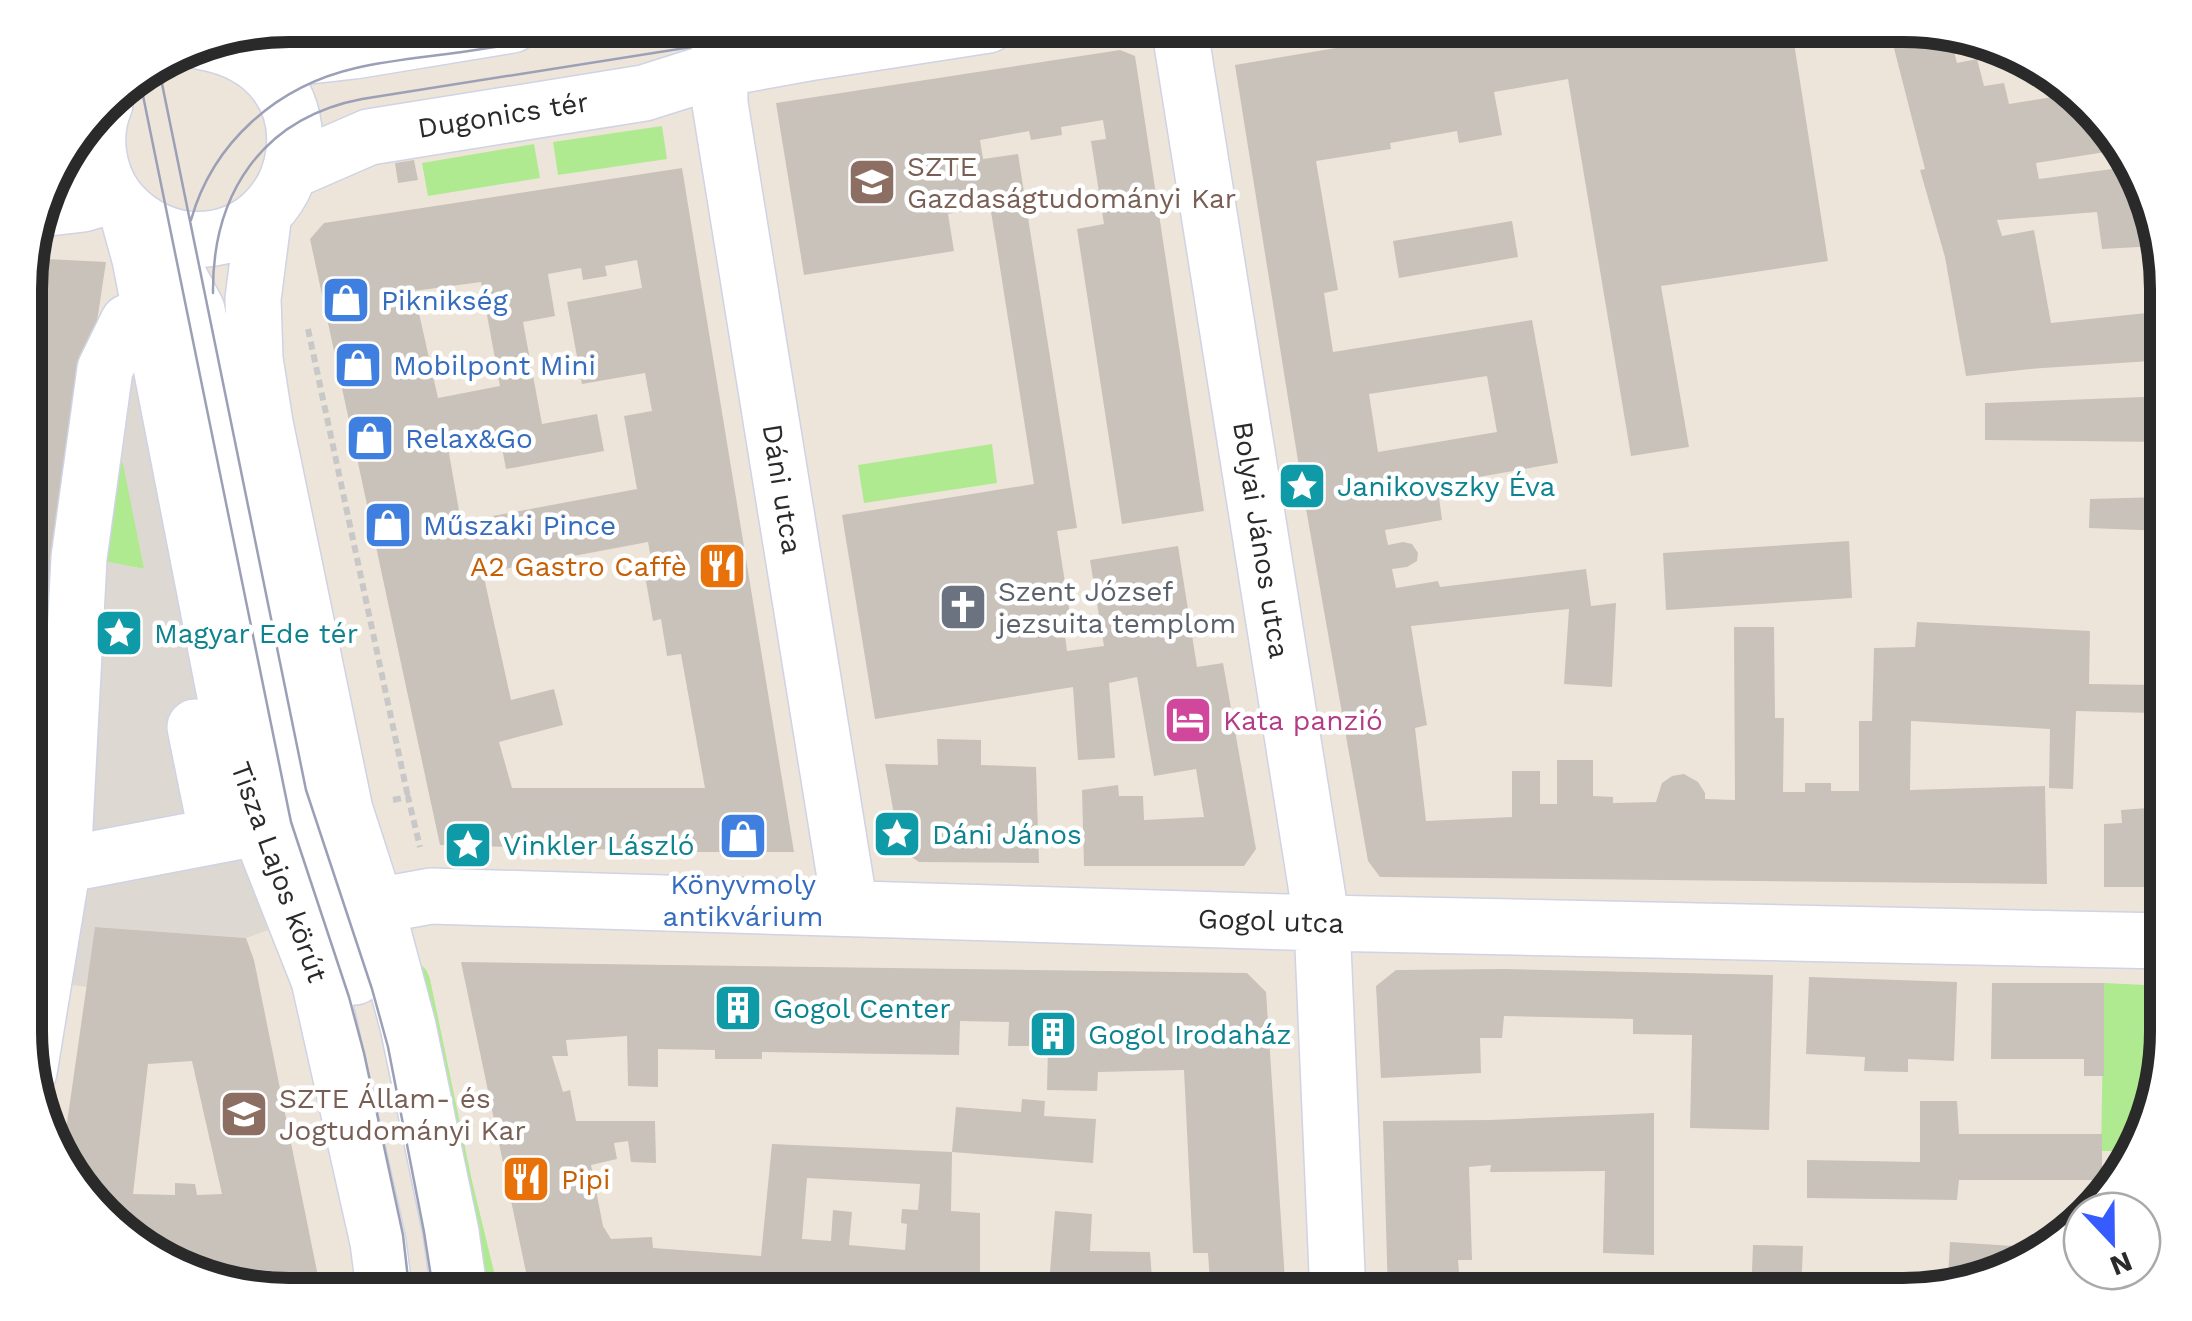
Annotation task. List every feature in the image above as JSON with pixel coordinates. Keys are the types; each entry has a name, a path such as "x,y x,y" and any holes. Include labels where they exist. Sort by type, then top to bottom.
{"street":[{"path":"244,48 354,51 409,42"},
{"name":"Dugonics tér","path":"131,212 187,239 217,237 245,227 277,192 368,137 644,93 719,47 814,52 878,42"},
{"name":"Bolyai János utca","path":"1182,42 1322,923 1337,1278"},
{"name":"Dáni utca","path":"719,47 720,104 850,908"},
{"name":"Tisza Lajos körút","path":"230,50 277,84 291,110 295,140 277,192 253,300 255,359 264,423 345,810 376,906 412,1045 457,1278"},
{"path":"98,134 100,165 131,212"},
{"path":"57,207 84,204 131,212"},
{"name":"Tisza Lajos körút","path":"131,212 198,310 302,819 361,993 376,1050 420,1278"},
{"name":"Tisza Lajos körút","path":"131,212 235,746 259,828 319,980 383,1278"},
{"path":"42,993 45,864 78,558 105,369 128,322 120,360 229,833 45,864"},
{"name":"Gogol utca","path":"376,906 431,896 1322,923 2149,941"},
{"name":"Tisza Lajos körút","path":"376,906 372,989 376,1050"}],"path":[{"path":"305,314 422,854"},
{"path":"391,801 408,797"}],"green space":[{"path":"662,126 667,159 558,175 553,142"},
{"path":"534,144 540,178 428,196 422,163"},
{"path":"992,444 997,483 864,503 858,465"},
{"path":"110,459 123,462 145,569 94,560"},
{"path":"407,959 422,966 430,979 496,1278 470,1278"},
{"path":"2104,983 2149,985 2145,1080 2131,1126 2118,1151 2101,1151"}],"shaded area":[{"name":"Magyar Ede tér","path":"128,322 239,855 271,929 246,938 96,927 87,987 42,981 42,685 97,324","holes":["110,460 123,463 144,569 94,559"]}],"building":[{"path":"1372,42 1800,42 1794,43 1828,261 1661,286 1689,447 1631,456 1568,79 1494,92 1502,135 1459,143 1457,131 1390,143 1391,149 1316,161 1338,290 1324,293 1333,352 1532,320 1558,463 1450,482 1451,488 1438,489 1442,520 1385,530 1388,545 1412,544 1418,553 1417,561 1392,569 1396,588 1438,581 1440,587 1586,569 1591,606 1616,603 1612,687 1564,684 1569,609 1411,626 1427,725 1415,728 1426,821 1512,817 1512,771 1540,771 1540,804 1557,804 1557,760 1593,760 1593,796 1613,797 1613,803 1656,802 1662,783 1684,774 1698,782 1705,799 1735,800 1734,627 1774,627 1775,718 1784,718 1783,792 1805,792 1805,783 1831,783 1831,791 1859,791 1859,721 1872,721 1874,648 1915,647 1917,622 2090,631 2089,684 2149,685 2149,713 2076,711 2073,789 2049,788 2050,729 1911,721 1910,790 2045,786 2047,884 1380,877 1368,861 1302,486 1235,65","holes":["1487,376 1497,432 1378,452 1369,394"]},
{"path":"1892,42 1953,49 1957,63 1977,59 1984,86 2004,83 2009,104 2056,97 2065,104 2108,152 2036,163 2039,179 2117,168 2136,210 2146,247 2102,249 2097,212 1997,220 2002,236 2034,230 2051,323 2147,313 2145,286 2149,285 2149,361 1966,376 1945,257 1920,170 1925,169"},
{"path":"1120,50 1135,56 1204,511 1122,524 1077,229 1104,224 1091,141 1106,139 1103,120 1061,127 1062,135 1031,140 1029,131 980,140 983,159 1018,154 1077,528 1057,531 1073,634 1065,635 1067,651 1104,646 1090,560 1178,546 1197,667 1223,663 1256,849 1244,866 1084,866 1082,790 1118,785 1119,796 1143,796 1144,820 1204,817 1196,769 1154,776 1137,677 1109,683 1115,758 1078,760 1073,687 875,719 842,515 1034,484 996,242 990,206 948,214 954,251 804,275 776,103"},
{"path":"414,160 418,180 398,183 395,163"},
{"path":"682,168 794,852 440,845 310,239 324,223","holes":["637,260 642,288 567,302 582,384 645,373 652,411 624,416 637,489 461,522 447,442 499,432 506,469 604,451 597,414 542,424 523,322 555,316 548,274 581,268 583,280 607,276 605,266","481,282 500,386 438,398 414,291","648,542 653,569 644,570 653,621 661,619 667,656 681,654 705,788 512,788 499,742 563,725 554,689 511,700 483,573"]},
{"path":"1512,221 1518,257 1399,278 1393,241"},
{"path":"45,259 106,262 42,684"},
{"path":"2144,397 2149,442 1985,440 1985,403"},
{"path":"2149,497 2149,530 2089,528 2090,499"},
{"path":"1849,541 1852,598 1666,610 1663,553"},
{"path":"937,739 981,740 981,765 1036,767 1039,863 919,862 900,849 885,764 938,765"},
{"path":"2149,808 2149,887 2104,887 2104,824 2122,823 2121,810"},
{"name":"SZTE Állam- és Jogtudományi Kar","path":"95,927 246,938 254,960 318,1278 257,1276 226,1270 166,1245 139,1227 104,1194 84,1169 65,1134","holes":["192,1061 222,1194 197,1195 195,1184 175,1183 175,1195 133,1194 148,1064"]},
{"path":"461,962 1247,973 1266,992 1285,1278 1210,1278 1208,1253 1193,1253 1184,1070 1098,1072 1097,1091 1047,1090 1048,1046 1008,1046 1009,1022 960,1021 959,1055 762,1052 762,1059 715,1059 715,1050 658,1049 658,1087 628,1086 627,1036 566,1040 568,1056 552,1056 563,1092 570,1090 576,1121 655,1121 656,1163 631,1162 628,1141 614,1143 617,1159 591,1165 603,1226 611,1239 652,1237 653,1248 761,1256 772,1144 952,1152 951,1211 980,1213 980,1277 990,1278 527,1278","holes":["807,1178 920,1184 918,1210 902,1209 901,1223 907,1224 905,1250 849,1245 852,1212 833,1210 831,1241 802,1239"]},
{"path":"1396,970 1773,975 1769,1130 1690,1128 1692,1035 1633,1034 1633,1019 1504,1016 1502,1038 1480,1038 1481,1073 1381,1078 1376,986"},
{"path":"1809,977 1957,982 1954,1061 1908,1059 1908,1072 1864,1071 1865,1057 1806,1054"},
{"path":"1992,983 2104,983 2104,1076 2084,1076 2084,1059 1991,1059"},
{"path":"1022,1099 1045,1101 1044,1116 1096,1119 1093,1163 952,1152 956,1107 1021,1112"},
{"path":"1920,1101 1957,1101 1959,1134 2102,1134 2099,1180 1959,1180 1957,1200 1807,1198 1807,1160 1920,1162"},
{"path":"1654,1113 1654,1255 1603,1253 1605,1171 1490,1172 1491,1165 1469,1167 1472,1260 1458,1260 1460,1278 1387,1278 1383,1121"},
{"path":"1055,1211 1092,1214 1090,1251 1150,1252 1152,1278 1049,1278"},
{"path":"1950,1242 2023,1246 1982,1265 1948,1274"},
{"path":"1753,1245 1803,1246 1802,1278 1752,1278"}],"tram line":[{"path":"191,220 201,192 232,142 252,121 300,88 356,68 529,42"},
{"path":"213,293 215,257 233,193 250,166 296,123 362,99 722,42"},
{"path":"161,79 306,790 388,1047 431,1278"},
{"path":"142,92 291,822 364,1053 403,1235 408,1278"}],"place":[{"name":"SZTE Gazdaságtudományi Kar","path":"872,182"},
{"name":"Piknikség","path":"346,300"},
{"name":"Mobilpont Mini","path":"358,365"},
{"name":"Relax&Go","path":"370,438"},
{"name":"Janikovszky Éva","path":"1302,486"},
{"name":"Műszaki Pince","path":"388,525"},
{"name":"A2 Gastro Caffè","path":"722,566"},
{"name":"Szent József jezsuita templom","path":"963,607"},
{"name":"Magyar Ede tér","path":"119,633"},
{"name":"Kata panzió","path":"1188,720"},
{"name":"Dáni János","path":"897,834"},
{"name":"Könyvmoly antikvárium","path":"743,836"},
{"name":"Vinkler László","path":"468,845"},
{"name":"Gogol Center","path":"738,1008"},
{"name":"Gogol Irodaház","path":"1053,1034"},
{"name":"SZTE Állam- és Jogtudományi Kar","path":"244,1114"},
{"name":"Pipi","path":"526,1179"}]}
